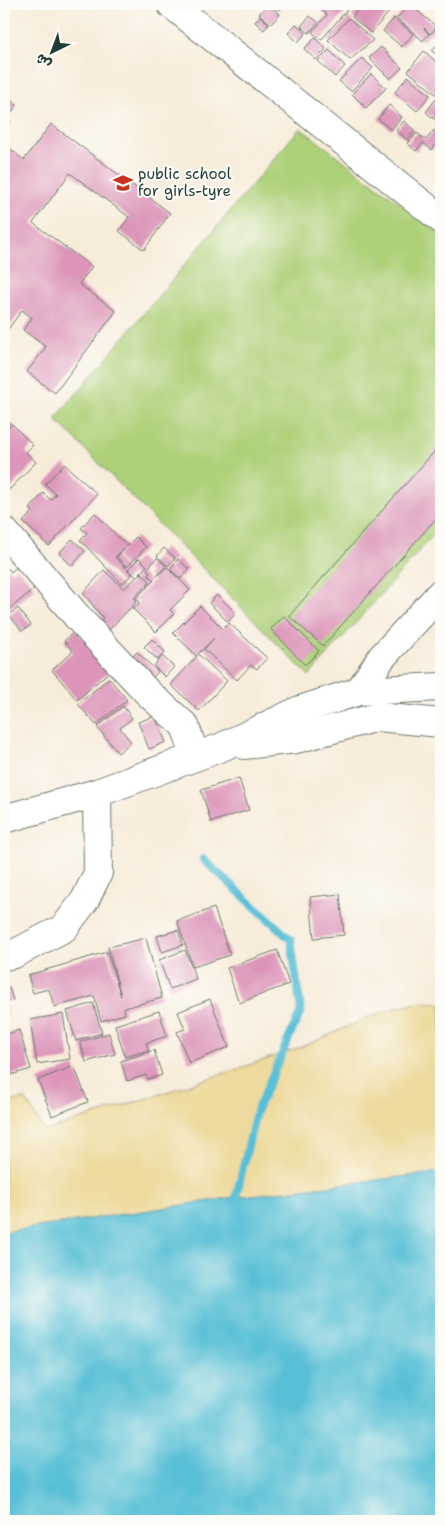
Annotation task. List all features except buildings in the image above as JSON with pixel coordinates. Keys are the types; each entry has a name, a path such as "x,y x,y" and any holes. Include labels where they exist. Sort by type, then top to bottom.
{"main road":[{"path":"171,4 441,219"},
{"path":"4,531 148,694 185,726 195,756"},
{"path":"359,691 382,656 441,593"},
{"path":"4,819 97,793 222,747 300,710 359,691 441,687"},
{"path":"222,747 296,739 377,717 441,723"},
{"path":"4,956 14,954 64,928 85,900 98,873 97,793"}],"green space":[{"path":"300,128 441,234 441,526 309,676 55,419"}],"sand":[{"path":"422,1003 441,1003 441,1172 236,1197 4,1232 4,1102 25,1099 45,1131 267,1059 316,1041 386,1011"}],"water":[{"path":"441,1172 441,1521 4,1521 4,1232 236,1197"}],"waterway":[{"path":"203,859 291,940 301,1011 256,1112 236,1197"}],"place":[{"name":"public school for girls-tyre","path":"123,183"}]}
